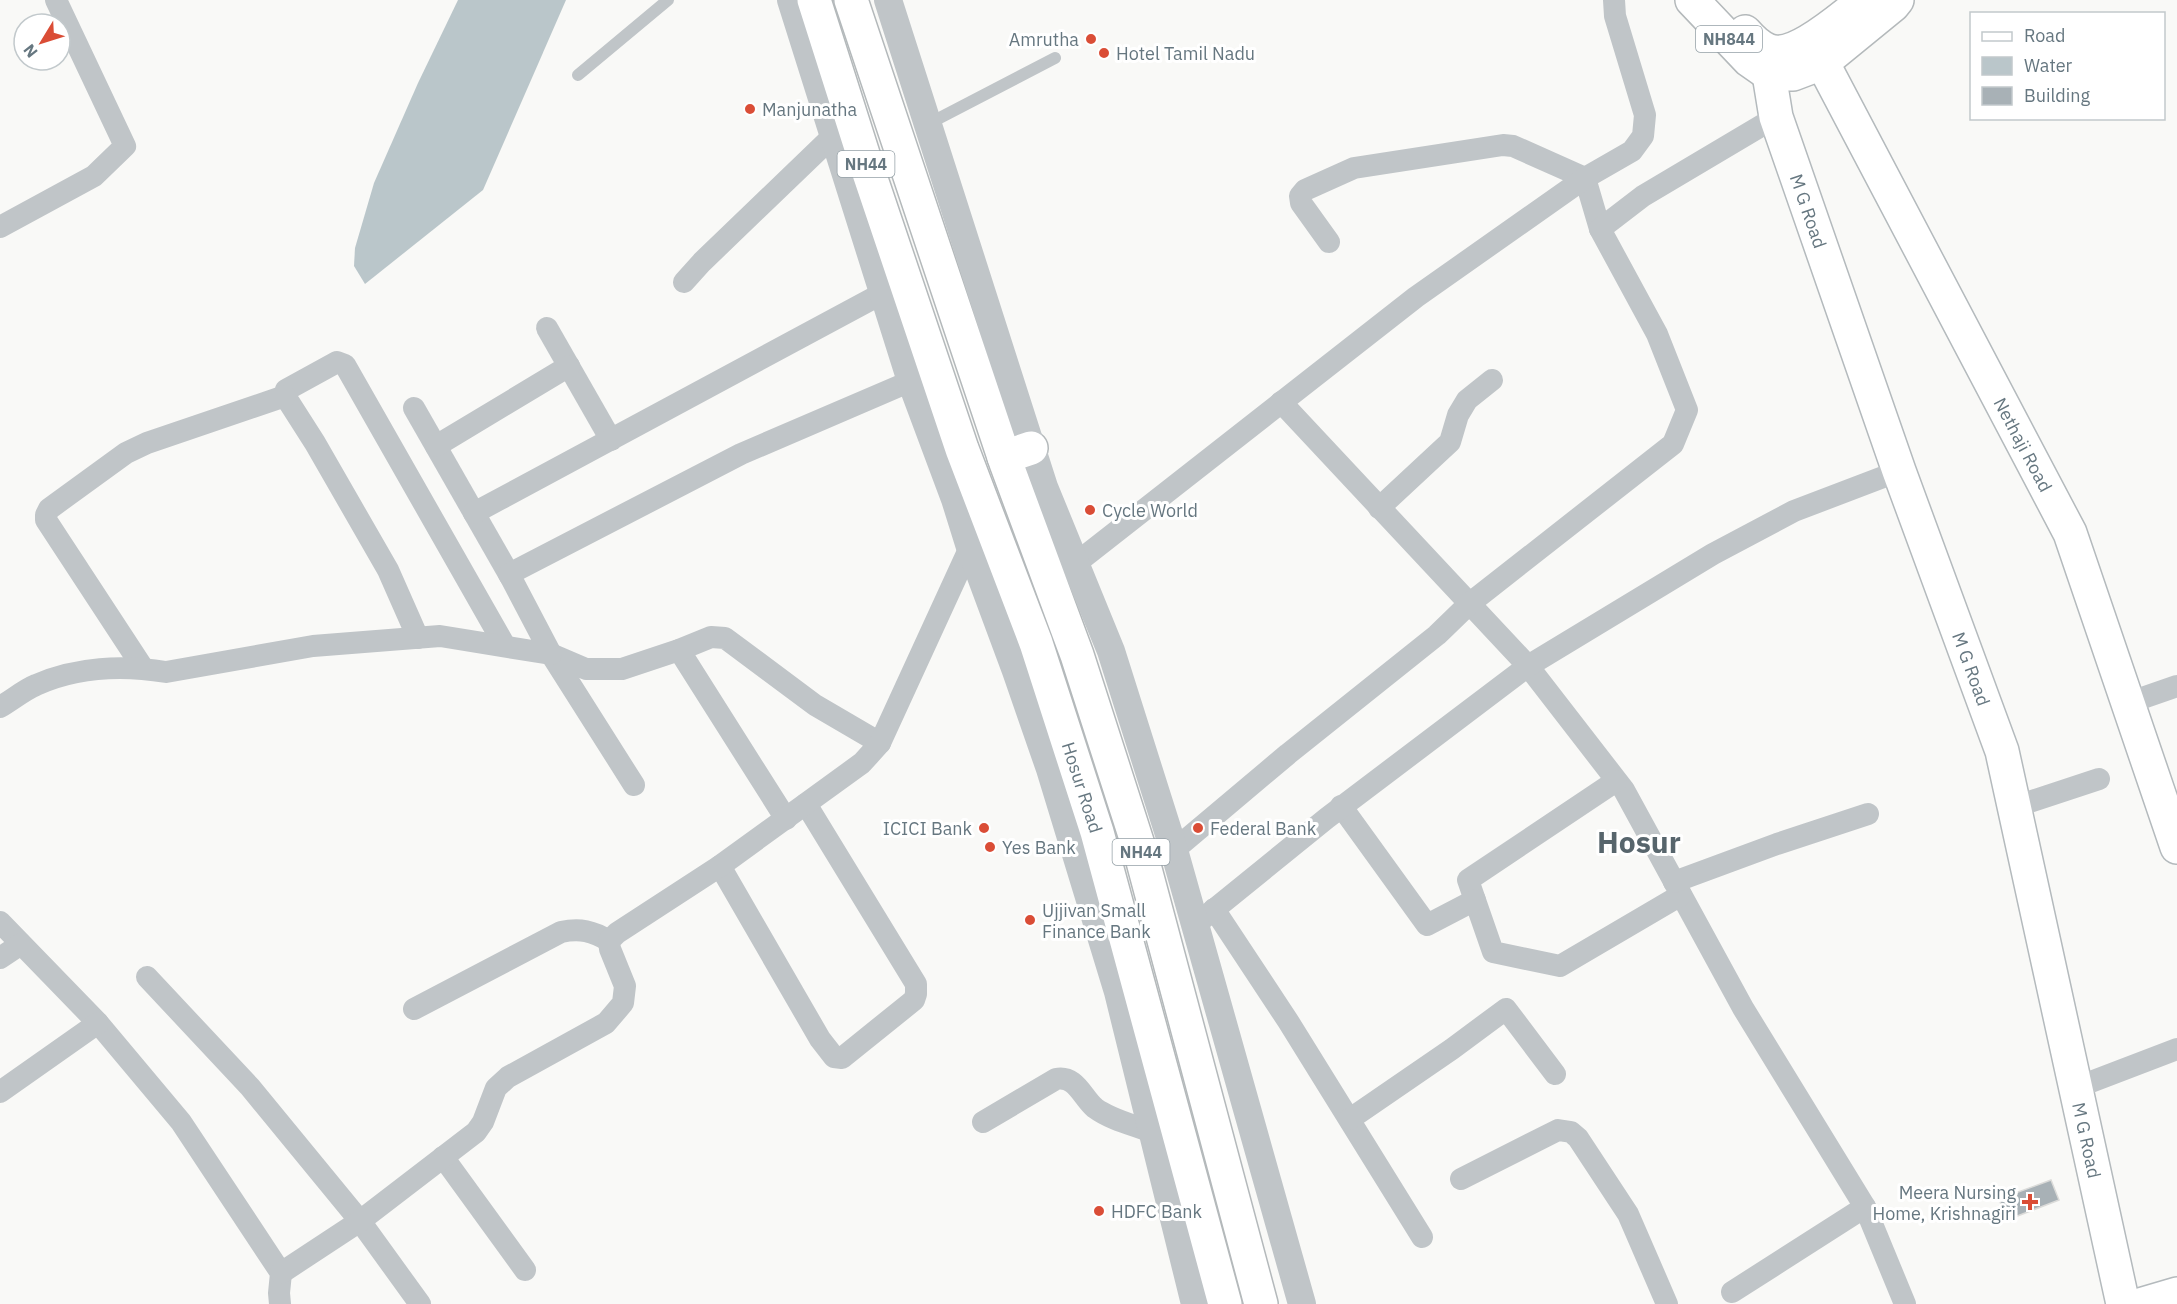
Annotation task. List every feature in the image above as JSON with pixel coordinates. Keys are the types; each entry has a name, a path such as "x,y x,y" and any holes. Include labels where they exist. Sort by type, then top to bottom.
{"main road":[{"name":"NH44","path":"814,0 955,454"},
{"name":"NH44","path":"851,0 1014,456"},
{"name":"NH844","path":"1692,0 1749,60 1768,63"},
{"name":"NH844","path":"1715,0 1753,42 1768,63"},
{"name":"NH844","path":"1817,52 1864,0"},
{"name":"NH844","path":"1768,63 1779,52 1817,52 1893,5 1897,0"},
{"name":"Nethaji Road","path":"1817,52 2070,533 2177,847"},
{"name":"M G Road","path":"1768,63 1776,117 1899,471 2002,752 2123,1304"},
{"name":"Hosur Road","path":"955,454 1036,643 1097,832 1225,1304"},
{"name":"Hosur Road","path":"1014,456 1141,854 1261,1304"},
{"path":"2143,1304 2177,1294"}],"street":[{"path":"0,227 93,176 124,146 56,0"},
{"path":"791,0 911,381 955,454 970,547 1050,769 1118,992 1195,1304"},
{"path":"888,0 927,125 1014,456 1044,487 1111,651 1174,850 1205,917 1302,1304"},
{"path":"1075,564 1416,297 1584,178 1632,151 1643,136 1645,115 1615,16 1614,0"},
{"path":"1600,229 1643,196 1776,117"},
{"path":"684,282 834,135"},
{"path":"1174,850 1288,754 1437,635 1469,604 1673,444 1687,410 1657,334 1600,229 1584,178 1513,146 1503,145 1354,168 1305,190 1300,196 1301,203 1329,242"},
{"path":"474,513 883,293"},
{"path":"547,328 611,440"},
{"path":"418,638 388,570 315,442 285,396 286,390 337,362 345,364 505,646"},
{"path":"436,446 569,366"},
{"path":"1379,508 1450,442 1458,415 1467,400 1492,380"},
{"path":"510,576 509,574 741,454 911,381"},
{"path":"143,668 46,520 49,509 126,453 147,443 285,396"},
{"path":"1281,402 1528,666 1624,790 1743,1008 1865,1207 1905,1304"},
{"path":"414,408 510,576 551,654 634,785"},
{"path":"1205,917 1341,806 1528,666 1713,555 1794,510 1899,471"},
{"path":"609,941 617,933 720,866 862,763 880,743 970,547"},
{"path":"3,700 35,685 76,671 143,668 166,672 313,646 440,636 551,654 586,669 622,669 711,637 725,638 815,705 880,743"},
{"path":"679,650 786,819"},
{"path":"2128,703 2177,686"},
{"path":"2014,807 2099,779"},
{"path":"1616,780 1468,880 1493,952 1560,966 1677,888 1777,843 1868,814"},
{"path":"720,866 820,1039 834,1057 842,1058 914,1000 916,984 806,804"},
{"path":"1341,806 1428,925 1475,900"},
{"path":"1205,917 1288,1021 1422,1237"},
{"path":"0,922 98,1023 181,1122 281,1274 280,1304"},
{"path":"414,1009 561,932 574,929 593,932 609,941"},
{"path":"281,1274 360,1221 476,1132 483,1122 496,1088 508,1077 606,1023 623,1004 625,986 610,950 609,941"},
{"path":"0,958 21,944"},
{"path":"147,977 250,1088 360,1221 420,1304"},
{"path":"1350,1119 1506,1010 1555,1074"},
{"path":"0,1092 98,1023"},
{"path":"2075,1088 2177,1049"},
{"path":"983,1122 1056,1079 1064,1078 1071,1080 1094,1107 1104,1114 1152,1132"},
{"path":"1461,1179 1558,1131 1571,1132 1578,1138 1628,1214 1667,1304"},
{"path":"443,1157 525,1270"},
{"path":"1732,1292 1865,1207"}],"lane":[{"path":"578,75 668,0"},
{"path":"927,125 1055,58"}],"water":[{"path":"458,0 566,0 483,190 365,284 354,266 355,248 374,183"}],"building":[{"path":"2051,1180 2059,1200 2007,1220 1999,1199"}],"place":[{"name":"Amrutha","path":"1091,39"},
{"name":"Hotel Tamil Nadu","path":"1104,53"},
{"name":"Manjunatha","path":"750,109"},
{"name":"Cycle World","path":"1090,510"},
{"name":"ICICI Bank","path":"984,828"},
{"name":"Federal Bank","path":"1198,828"},
{"name":"Yes Bank","path":"990,847"},
{"name":"Ujjivan Small Finance Bank","path":"1030,920"},
{"name":"Meera Nursing Home, Krishnagiri","path":"2030,1202"},
{"name":"HDFC Bank","path":"1099,1211"}],"district":[{"name":"Hosur","path":"1639,841"}]}
